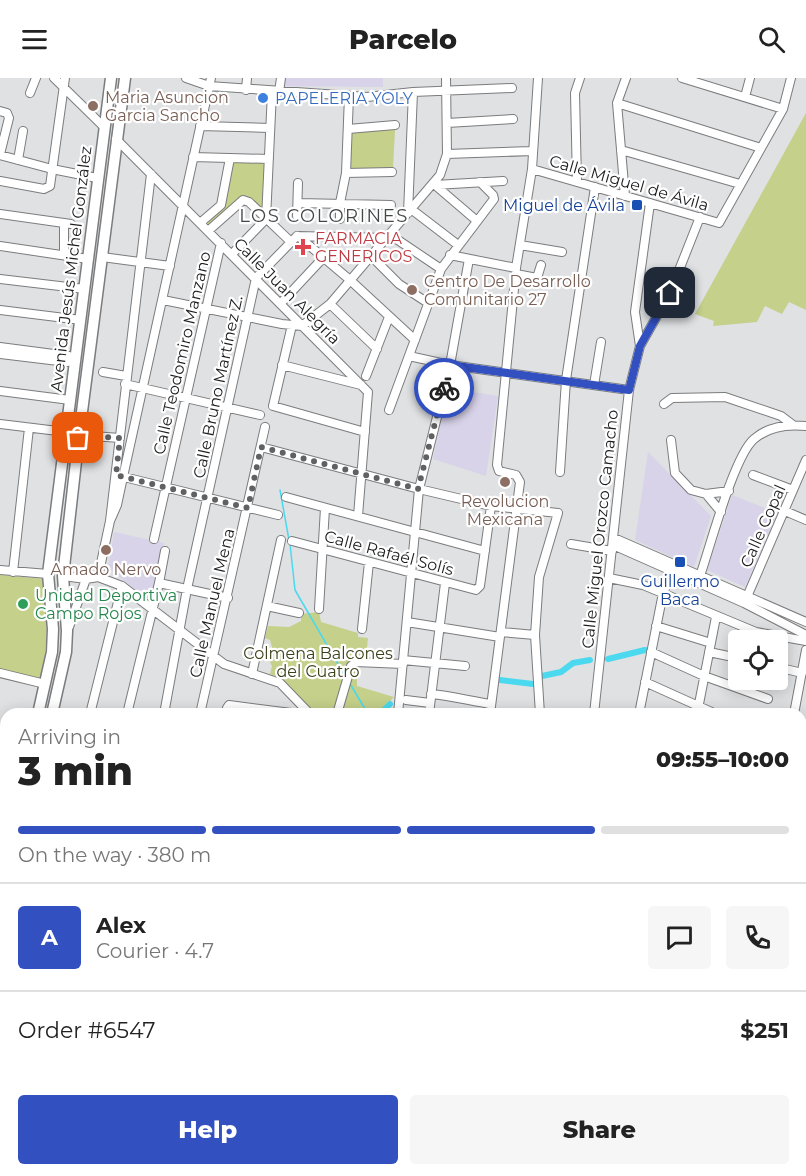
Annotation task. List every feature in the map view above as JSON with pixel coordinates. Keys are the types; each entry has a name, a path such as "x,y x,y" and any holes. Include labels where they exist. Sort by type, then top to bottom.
{"main road":[{"name":"Avenida Jesús Michel González","path":"39,708 52,652 53,629 48,574 111,78"},
{"name":"Avenida Jesús Michel González","path":"53,708 66,652 63,576 125,78"},
{"path":"79,435 77,417 82,371 76,360 85,351 91,301 99,285"}],"street":[{"path":"30,93 36,78"},
{"path":"54,78 104,128"},
{"path":"0,181 44,189 50,184 65,78"},
{"path":"186,78 246,90 373,97 413,92 512,88"},
{"path":"246,90 247,78"},
{"path":"232,254 266,219 270,128 275,92 280,78"},
{"path":"163,300 302,326 330,304 434,184 443,169 447,154 446,78"},
{"path":"491,708 519,480 516,476 499,471 497,465 516,271 532,169 538,78"},
{"path":"577,182 575,93 580,78"},
{"path":"625,196 617,102 626,78"},
{"path":"682,78 705,81 783,109"},
{"path":"745,97 750,78"},
{"path":"621,150 740,184 783,109 791,78"},
{"path":"98,577 119,476 143,388 163,300 210,82"},
{"path":"409,211 413,92"},
{"path":"340,219 340,203 346,173 349,96"},
{"path":"617,102 761,148"},
{"path":"0,111 8,115 0,154 52,169 97,178"},
{"path":"447,123 513,119"},
{"path":"348,129 395,125"},
{"path":"200,126 270,128"},
{"path":"18,160 23,131"},
{"name":"Calle Juan Alegría","path":"116,140 362,386"},
{"path":"447,154 533,151"},
{"path":"193,157 269,159"},
{"path":"200,223 221,205 230,158"},
{"name":"Calle Miguel de Ávila","path":"532,169 719,223 740,184"},
{"path":"346,173 392,172"},
{"path":"119,476 125,380 151,174"},
{"path":"434,184 503,181"},
{"path":"389,410 441,269 494,198 480,182"},
{"path":"297,216 298,183"},
{"path":"434,184 477,221"},
{"path":"560,472 566,381 595,187"},
{"path":"208,231 243,200 249,202 266,219 323,258 350,280 415,340"},
{"path":"298,203 391,205"},
{"path":"640,346 635,312 650,203"},
{"path":"409,211 458,245"},
{"path":"0,214 68,223 64,255"},
{"name":"Calle Miguel Orozco Camacho","path":"595,708 629,390 640,346 670,293 700,217"},
{"path":"256,278 292,237 388,236 441,269"},
{"name":"Calle Teodomiro Manzano","path":"154,538 220,243"},
{"path":"520,245 561,252"},
{"path":"0,246 88,259"},
{"path":"450,255 537,278 541,266"},
{"path":"371,256 399,284 428,303"},
{"path":"102,257 170,266"},
{"path":"281,303 323,258"},
{"path":"399,708 418,489 450,365 469,259"},
{"name":"Calle Bruno Martínez Z.","path":"165,708 187,590 256,278"},
{"path":"0,279 85,289"},
{"path":"330,304 377,349"},
{"path":"0,310 81,320"},
{"path":"366,376 389,317"},
{"path":"292,325 273,406 365,432"},
{"path":"594,385 601,342"},
{"path":"0,347 76,360"},
{"path":"0,354 67,362 76,360"},
{"path":"409,356 450,365 629,390"},
{"path":"282,365 366,389 369,395 358,516"},
{"path":"103,372 143,388 260,415"},
{"path":"0,391 70,400"},
{"path":"664,404 672,398 725,397 781,416 793,425"},
{"path":"0,424 66,432"},
{"path":"700,576 741,454 750,443 768,430 793,425 806,426"},
{"name":"Calle Manuel Mena","path":"201,708 265,427"},
{"path":"13,572 29,428"},
{"path":"79,435 120,438"},
{"path":"671,440 677,476 691,490 706,494 729,491"},
{"path":"261,447 491,506 558,513 539,577 536,635 540,708"},
{"name":"Calle Copal","path":"746,600 793,490 802,481 806,460"},
{"path":"753,475 793,490"},
{"path":"119,476 278,515"},
{"path":"706,494 722,512"},
{"path":"286,497 485,551 491,506"},
{"path":"319,609 326,508"},
{"path":"785,511 806,520"},
{"path":"252,674 281,540"},
{"name":"Calle Rafaél Solís","path":"292,541 445,583 478,589 485,551"},
{"path":"571,544 613,545 700,576 806,635"},
{"path":"613,545 673,571 806,622"},
{"path":"128,708 165,551"},
{"path":"362,628 369,562"},
{"path":"0,570 48,574"},
{"path":"640,708 663,593 673,571"},
{"path":"63,576 86,579 98,577 122,586 231,668 280,683 304,708"},
{"path":"609,578 644,585 716,617 760,633 806,641"},
{"path":"67,632 86,579"},
{"path":"159,583 228,597"},
{"path":"430,708 445,583"},
{"path":"92,708 122,586"},
{"path":"267,606 299,613"},
{"path":"697,708 716,617"},
{"path":"407,622 440,628 536,635"},
{"path":"656,626 728,654"},
{"path":"795,708 806,650"},
{"path":"651,652 704,676 768,699"},
{"path":"338,708 353,664 359,661 465,666"},
{"path":"788,670 802,673"},
{"path":"0,673 45,684"},
{"path":"645,682 693,708"},
{"path":"431,694 491,704"},
{"path":"406,700 430,704"},
{"path":"227,708 231,705 254,708"}],"shaded area":[{"path":"284,78 383,78 383,87 283,86"},
{"path":"448,388 498,396 486,476 433,459"},
{"path":"648,452 711,516 694,567 635,540"},
{"path":"732,495 777,513 745,587 707,570"},
{"path":"114,532 164,543 150,601 108,568"}],"green space":[{"path":"806,113 806,310 789,302 782,314 765,306 757,322 713,326 714,321 695,314"},
{"path":"395,130 393,168 349,170 351,131"},
{"path":"232,159 267,161 264,215 241,198 210,226 205,221 222,206"},
{"name":"Unidad Deportiva Campo Rojos","path":"0,575 45,579 46,641 40,680 0,670"},
{"name":"Colmena Balcones del Cuatro","path":"319,612 321,622 358,633 358,637 368,638 366,657 357,668 357,686 394,697 384,708 307,708 283,679 270,674 272,666 269,660 272,647 270,640 265,638 268,626 289,627 301,621 301,614"}],"waterway":[{"path":"280,490 289,540"},
{"path":"290,544 295,590 345,676"},
{"path":"608,659 645,650"},
{"path":"542,676 561,672 573,663 590,660"},
{"path":"500,680 533,684"},
{"path":"349,682 364,708"},
{"path":"386,708 390,704"}],"way so far":[{"path":"78,438 79,435 120,438 116,475 248,508 261,447 418,489 444,388"}],"place":[{"name":"PAPELERIA YOLY","path":"263,98"},
{"name":"Maria Asuncion Garcia Sancho","path":"93,106"},
{"name":"Miguel de Ávila","path":"637,205"},
{"name":"FARMACIA GENERICOS","path":"303,247"},
{"name":"Centro De Desarrollo Comunitario 27","path":"412,290"},
{"name":"Revolucion Mexicana","path":"505,482"},
{"name":"Amado Nervo","path":"106,550"},
{"name":"Guillermo Baca","path":"680,562"},
{"name":"Unidad Deportiva Campo Rojos","path":"23,604"}],"district":[{"name":"LOS COLORINES","path":"324,216"}],"route":[{"path":"444,388 450,365 629,390 640,346 670,293"}]}
